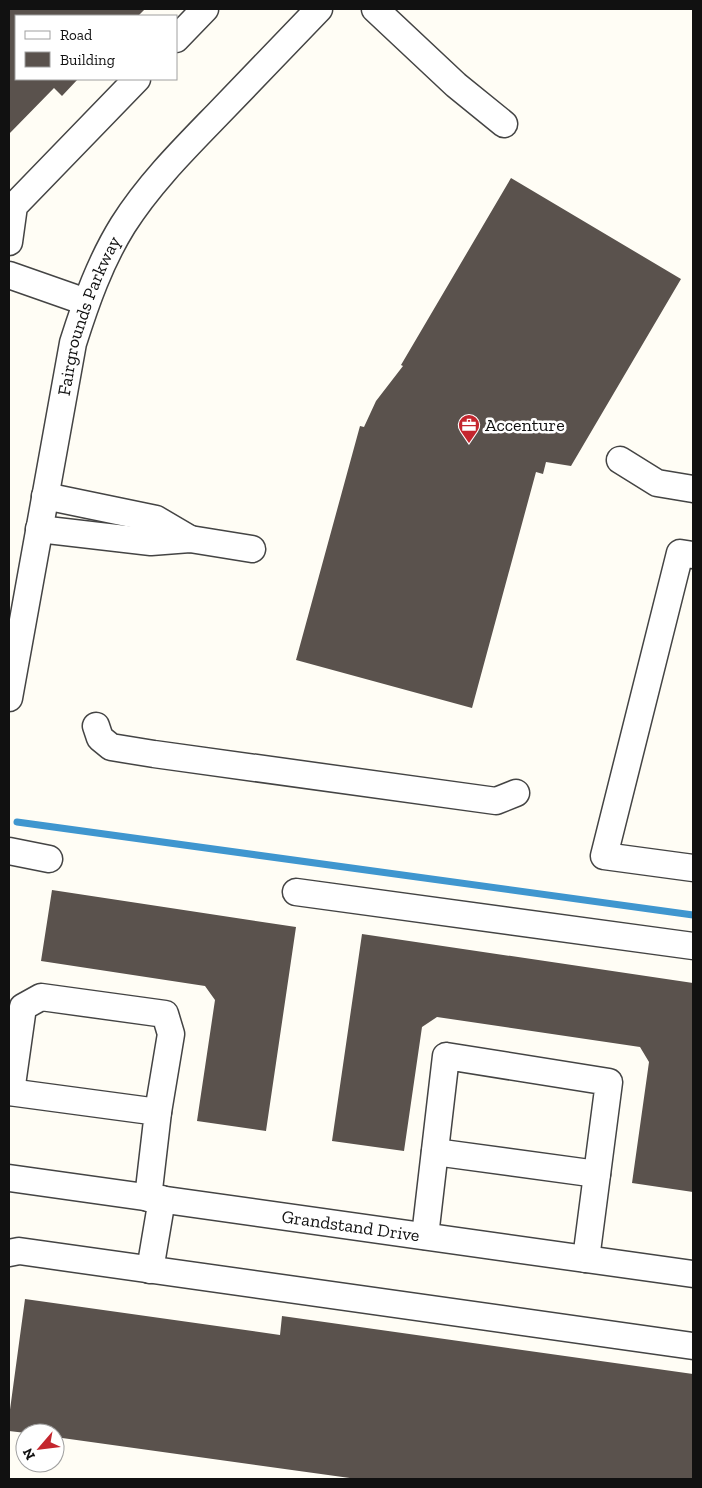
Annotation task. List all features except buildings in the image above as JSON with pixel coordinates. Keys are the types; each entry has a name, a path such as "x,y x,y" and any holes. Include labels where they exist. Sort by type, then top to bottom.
{"street":[{"path":"178,36 205,9"},
{"name":"Fairgrounds Parkway","path":"9,698 73,343 86,302 102,263 119,233 148,190 176,158 319,9"},
{"path":"375,9 456,85 504,124"},
{"path":"9,242 14,206 136,80"},
{"path":"9,275 86,302"},
{"path":"620,460 656,483 693,489"},
{"path":"45,496 156,519 190,539"},
{"path":"39,529 151,542 190,539 252,549"},
{"path":"693,555 680,553 604,856 693,868"},
{"path":"96,726 100,738 111,747 154,754 496,801 516,793"},
{"path":"9,851 49,859"},
{"path":"296,892 693,946"},
{"path":"150,1270 158,1112 171,1034 165,1014 41,997 23,1007 10,1092 158,1112"},
{"path":"425,1236 446,1056 609,1082 586,1259"},
{"path":"435,1152 597,1174"},
{"name":"Grandstand Drive","path":"9,1178 693,1274"},
{"path":"9,1253 19,1251 693,1346"}],"waterway":[{"path":"17,822 693,915"}],"place":[{"name":"Accenture","path":"469,444"}]}
